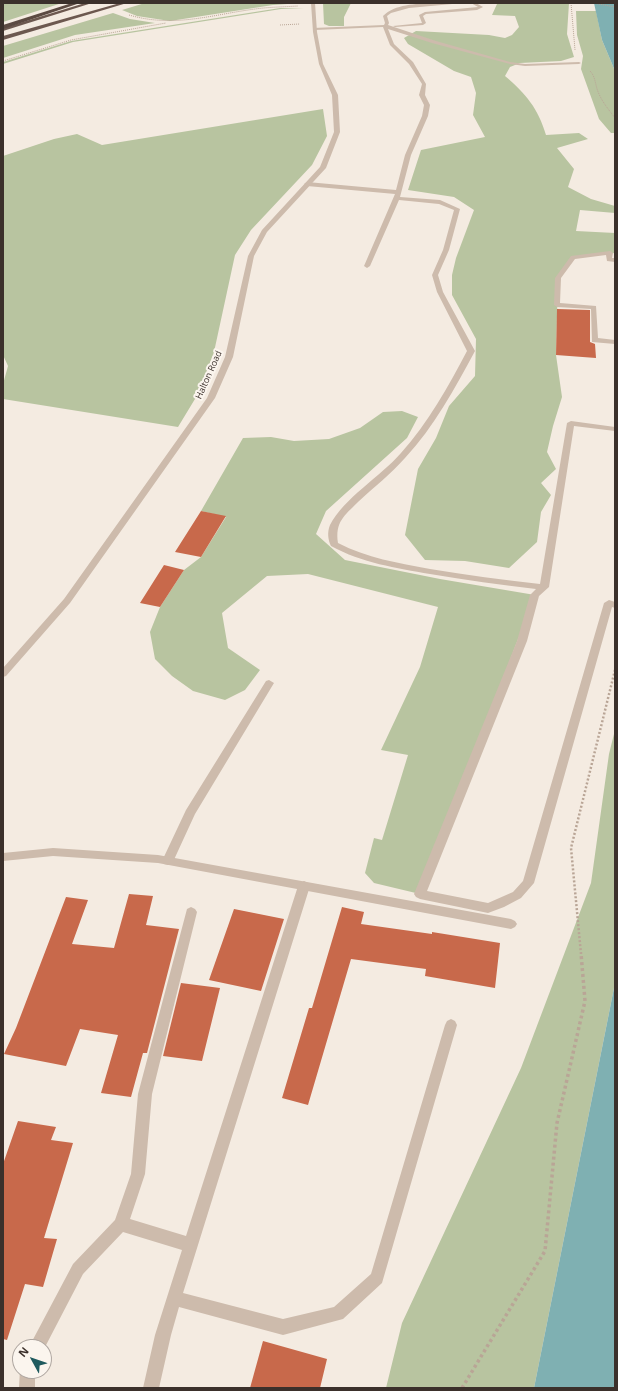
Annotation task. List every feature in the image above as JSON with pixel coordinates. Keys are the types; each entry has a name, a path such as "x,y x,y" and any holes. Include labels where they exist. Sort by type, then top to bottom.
{"highway":[{"path":"3,27 77,3"},
{"path":"3,30 90,3"},
{"path":"3,38 113,3"},
{"path":"3,38 125,3"}],"street":[{"name":"Halton Road","path":"3,674 67,601 211,398 229,356 251,256 264,231 323,168 337,132 335,94 321,64 313,3"},
{"path":"367,266 398,195 408,155 425,116 427,104 422,96 424,84 411,62 392,45 385,26 387,23 385,16 391,11 410,6 461,3"},
{"path":"315,26 385,26 423,24 421,15 425,13 477,9 481,7 473,3"},
{"path":"385,26 434,42 510,63 525,65 579,63"},
{"path":"307,184 398,195 440,202 457,209 448,243 435,275 440,292 471,351 447,396 426,428 391,468 367,489 338,519 332,531 334,544 347,552 394,566 478,580 544,587"},
{"path":"615,260 609,260 610,253 573,257 558,278 557,305 594,307 595,340 615,342"},
{"path":"615,429 571,423 544,587 535,595 522,641 420,894 488,908 500,904 517,895 528,883 609,603 615,605"},
{"path":"168,860 190,813 269,683"},
{"path":"3,857 52,852 168,860 511,924"},
{"path":"151,1388 162,1334 304,886"},
{"path":"41,1339 78,1269 121,1224 138,1174 145,1094 191,912"},
{"path":"174,1298 283,1327 338,1314 377,1278 451,1025"},
{"path":"121,1224 191,1245"}],"path":[{"path":"593,3 615,7"},
{"path":"3,61 71,40 270,7 299,6"},
{"path":"124,13 134,17 169,23"},
{"path":"280,25 315,26"},
{"path":"462,1388 545,1251 557,1123 585,1001 571,848 615,670"}],"green space":[{"path":"3,3 62,3 3,22"},
{"path":"145,3 302,3 273,5 170,21 137,16 122,10"},
{"path":"323,3 351,3 344,17 344,26 329,26 324,24"},
{"path":"491,3 569,3 567,34 574,57 561,61 520,63 510,67 505,76 525,95 535,109 546,135 579,133 588,139 557,148 574,169 568,187 591,199 615,206 615,213 580,210 576,231 615,233 615,253 573,257 558,278 556,355 562,397 547,452 556,469 541,483 551,495 541,512 537,542 509,568 465,561 425,560 405,535 418,469 436,438 449,406 475,376 476,339 452,295 452,275 456,258 474,210 454,197 408,190 421,150 485,137 473,115 476,93 471,77 454,71 408,44 404,38 416,31 489,35 505,38 512,35 519,27 515,16 492,15 497,4"},
{"path":"280,8 304,9 281,9 73,42 3,64 3,62 71,41"},
{"path":"576,11 596,11 602,40 615,71 615,133 611,133 599,119 581,69 583,56 577,35"},
{"path":"113,13 130,19 155,23 75,35 3,58 3,46"},
{"path":"323,109 327,136 312,165 251,230 235,255 214,352 198,394 178,427 3,399 3,384 8,366 3,355 3,156 54,139 77,134 102,145"},
{"path":"402,411 418,417 407,438 326,511 316,534 345,560 440,579 535,595 420,894 374,883 365,873 374,838 382,840 408,755 381,750 420,667 438,607 308,574 267,576 222,613 228,648 260,670 245,690 225,700 193,691 172,676 155,659 150,632 160,607 184,570 201,557 226,517 201,511 243,438 271,437 294,441 329,439 360,428 383,412"},
{"path":"615,730 615,983 534,1388 386,1388 402,1323 521,1068 591,883 609,754"}],"water":[{"path":"594,3 615,3 615,71 602,40"},
{"path":"615,983 615,1388 534,1388"}],"building":[{"path":"557,309 590,310 590,342 595,344 596,358 556,355"},
{"path":"201,511 226,516 201,557 175,552"},
{"path":"164,565 184,570 160,607 140,603"},
{"path":"129,894 153,896 146,925 179,929 147,1053 143,1053 131,1097 101,1093 118,1035 80,1029 66,1066 4,1054 16,1028 66,897 88,900 72,944 114,948"},
{"path":"342,907 364,912 361,924 432,934 432,932 500,943 495,988 425,976 426,969 351,959 308,1105 282,1098 309,1008 312,1008"},
{"path":"234,909 284,919 261,991 209,980"},
{"path":"181,983 220,988 202,1061 163,1056"},
{"path":"18,1121 56,1127 51,1140 73,1143 44,1238 57,1239 43,1287 25,1284 7,1340 3,1339 3,1164"},
{"path":"263,1341 327,1359 320,1388 250,1388"}]}
